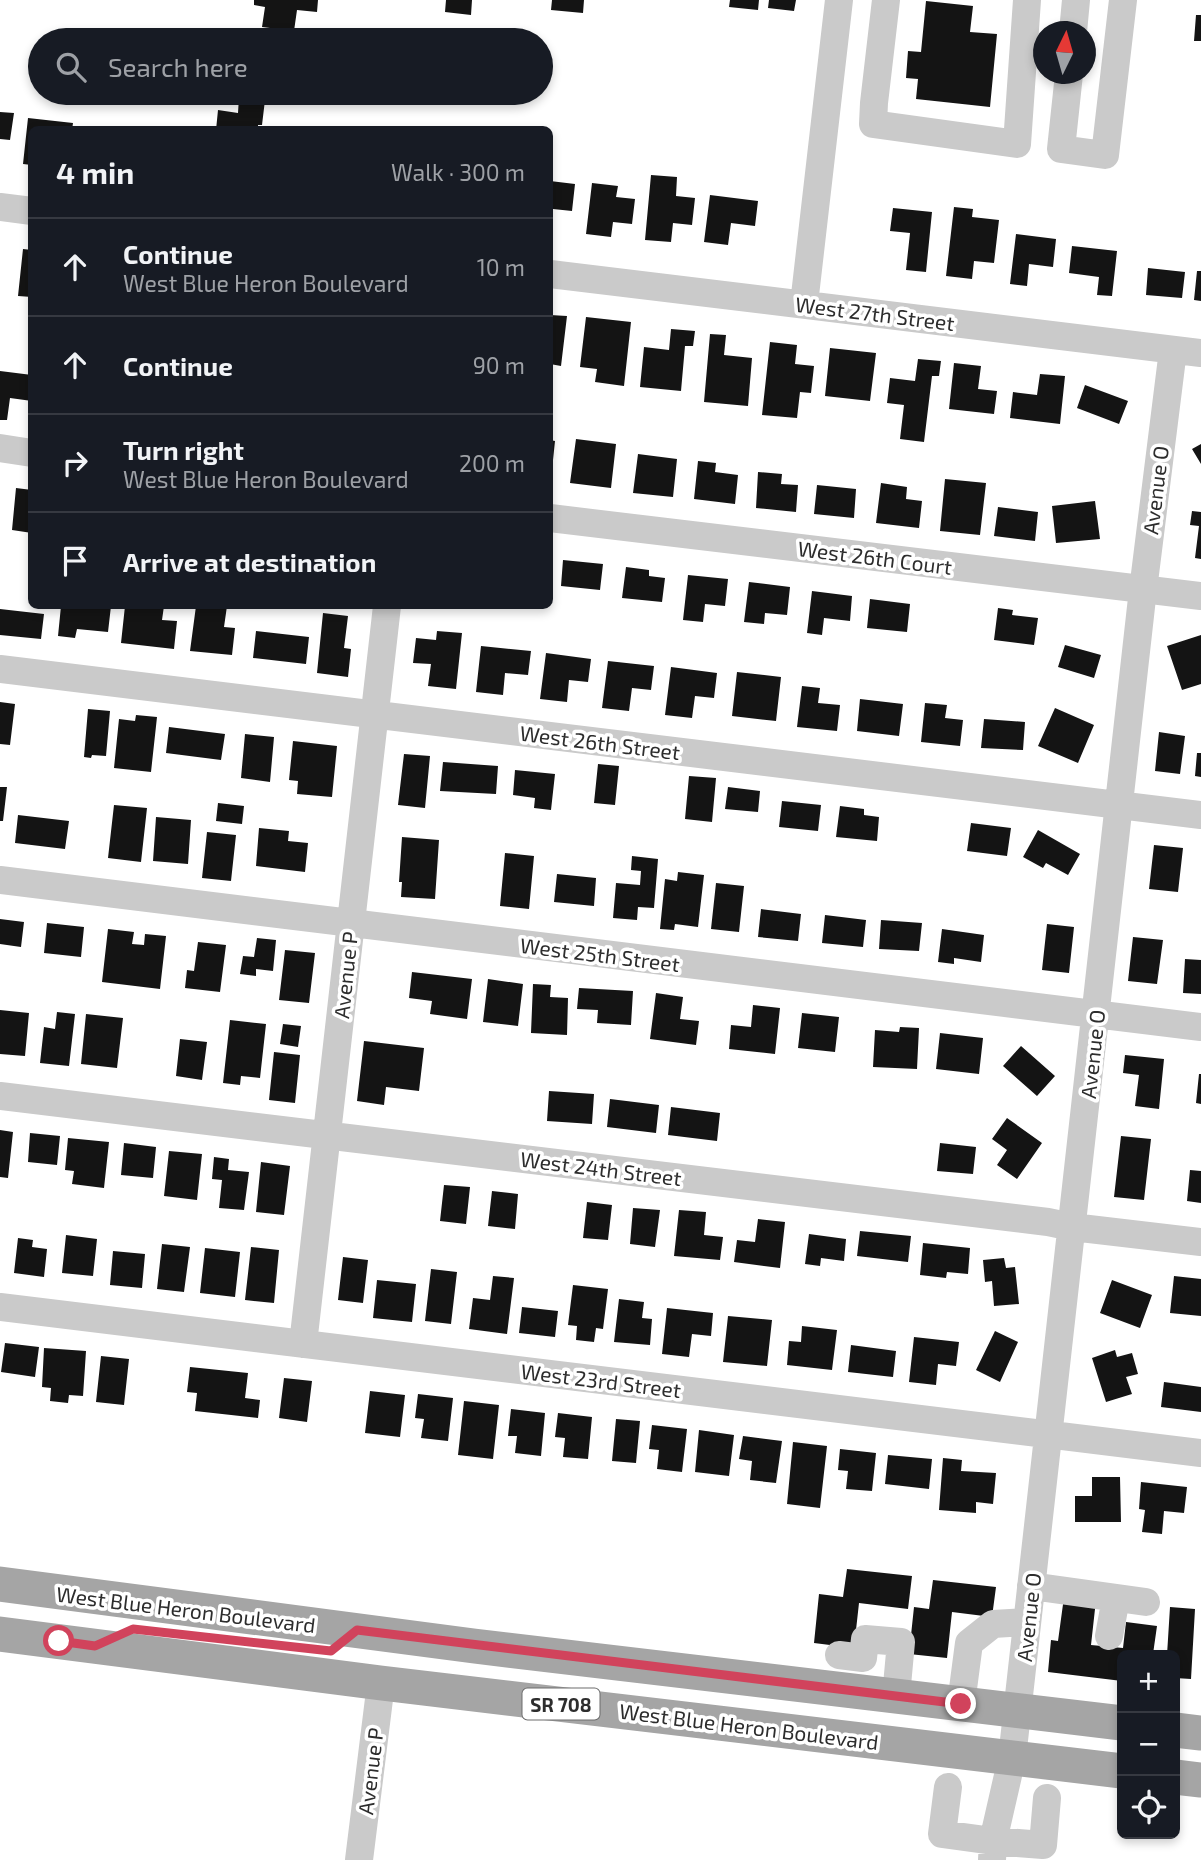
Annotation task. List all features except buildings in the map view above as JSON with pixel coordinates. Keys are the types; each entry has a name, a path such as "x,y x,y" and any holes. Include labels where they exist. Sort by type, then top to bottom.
{"main road":[{"name":"West Blue Heron Boulevard","path":"0,1584 618,1663 1117,1722"},
{"path":"95,1646 133,1629 331,1651 357,1630"},
{"name":"West Blue Heron Boulevard","path":"0,1634 1117,1770"},
{"path":"381,1682 409,1661 457,1662 601,1680 618,1663"},
{"path":"1180,1731 1201,1733"},
{"path":"1180,1778 1201,1780"}],"street":[{"path":"804,304 839,0"},
{"path":"886,0 873,124 1017,144 1027,0"},
{"path":"1074,21 1076,0"},
{"path":"1068,84 1061,149 1105,155 1123,0"},
{"path":"827,99 874,103"},
{"path":"0,207 28,210"},
{"name":"West 27th Street","path":"553,274 1201,353"},
{"name":"Avenue O","path":"993,1851 1012,1758 1142,594 1173,350"},
{"path":"0,448 28,452"},
{"path":"0,460 28,464"},
{"name":"West 26th Court","path":"553,518 1142,594 1201,605"},
{"name":"West 26th Court","path":"553,528 1142,594 1201,596"},
{"name":"Avenue P","path":"303,1344 387,609"},
{"name":"West 26th Street","path":"0,669 1201,815"},
{"name":"West 25th Street","path":"0,880 1201,1027"},
{"name":"West 24th Street","path":"0,1096 1201,1242"},
{"name":"West 23rd Street","path":"0,1307 1201,1453"},
{"path":"1031,1586 1146,1602"},
{"path":"1109,1636 1116,1598"},
{"path":"961,1704 969,1643 993,1625 1027,1622"},
{"path":"839,1655 863,1658 865,1639 901,1642 896,1696"},
{"name":"Avenue P","path":"359,1860 381,1682"},
{"path":"948,1787 942,1834 993,1851 1043,1845 1047,1798"}],"route":[{"path":"59,1641 95,1646 133,1629 331,1651 357,1630 961,1704"}]}
